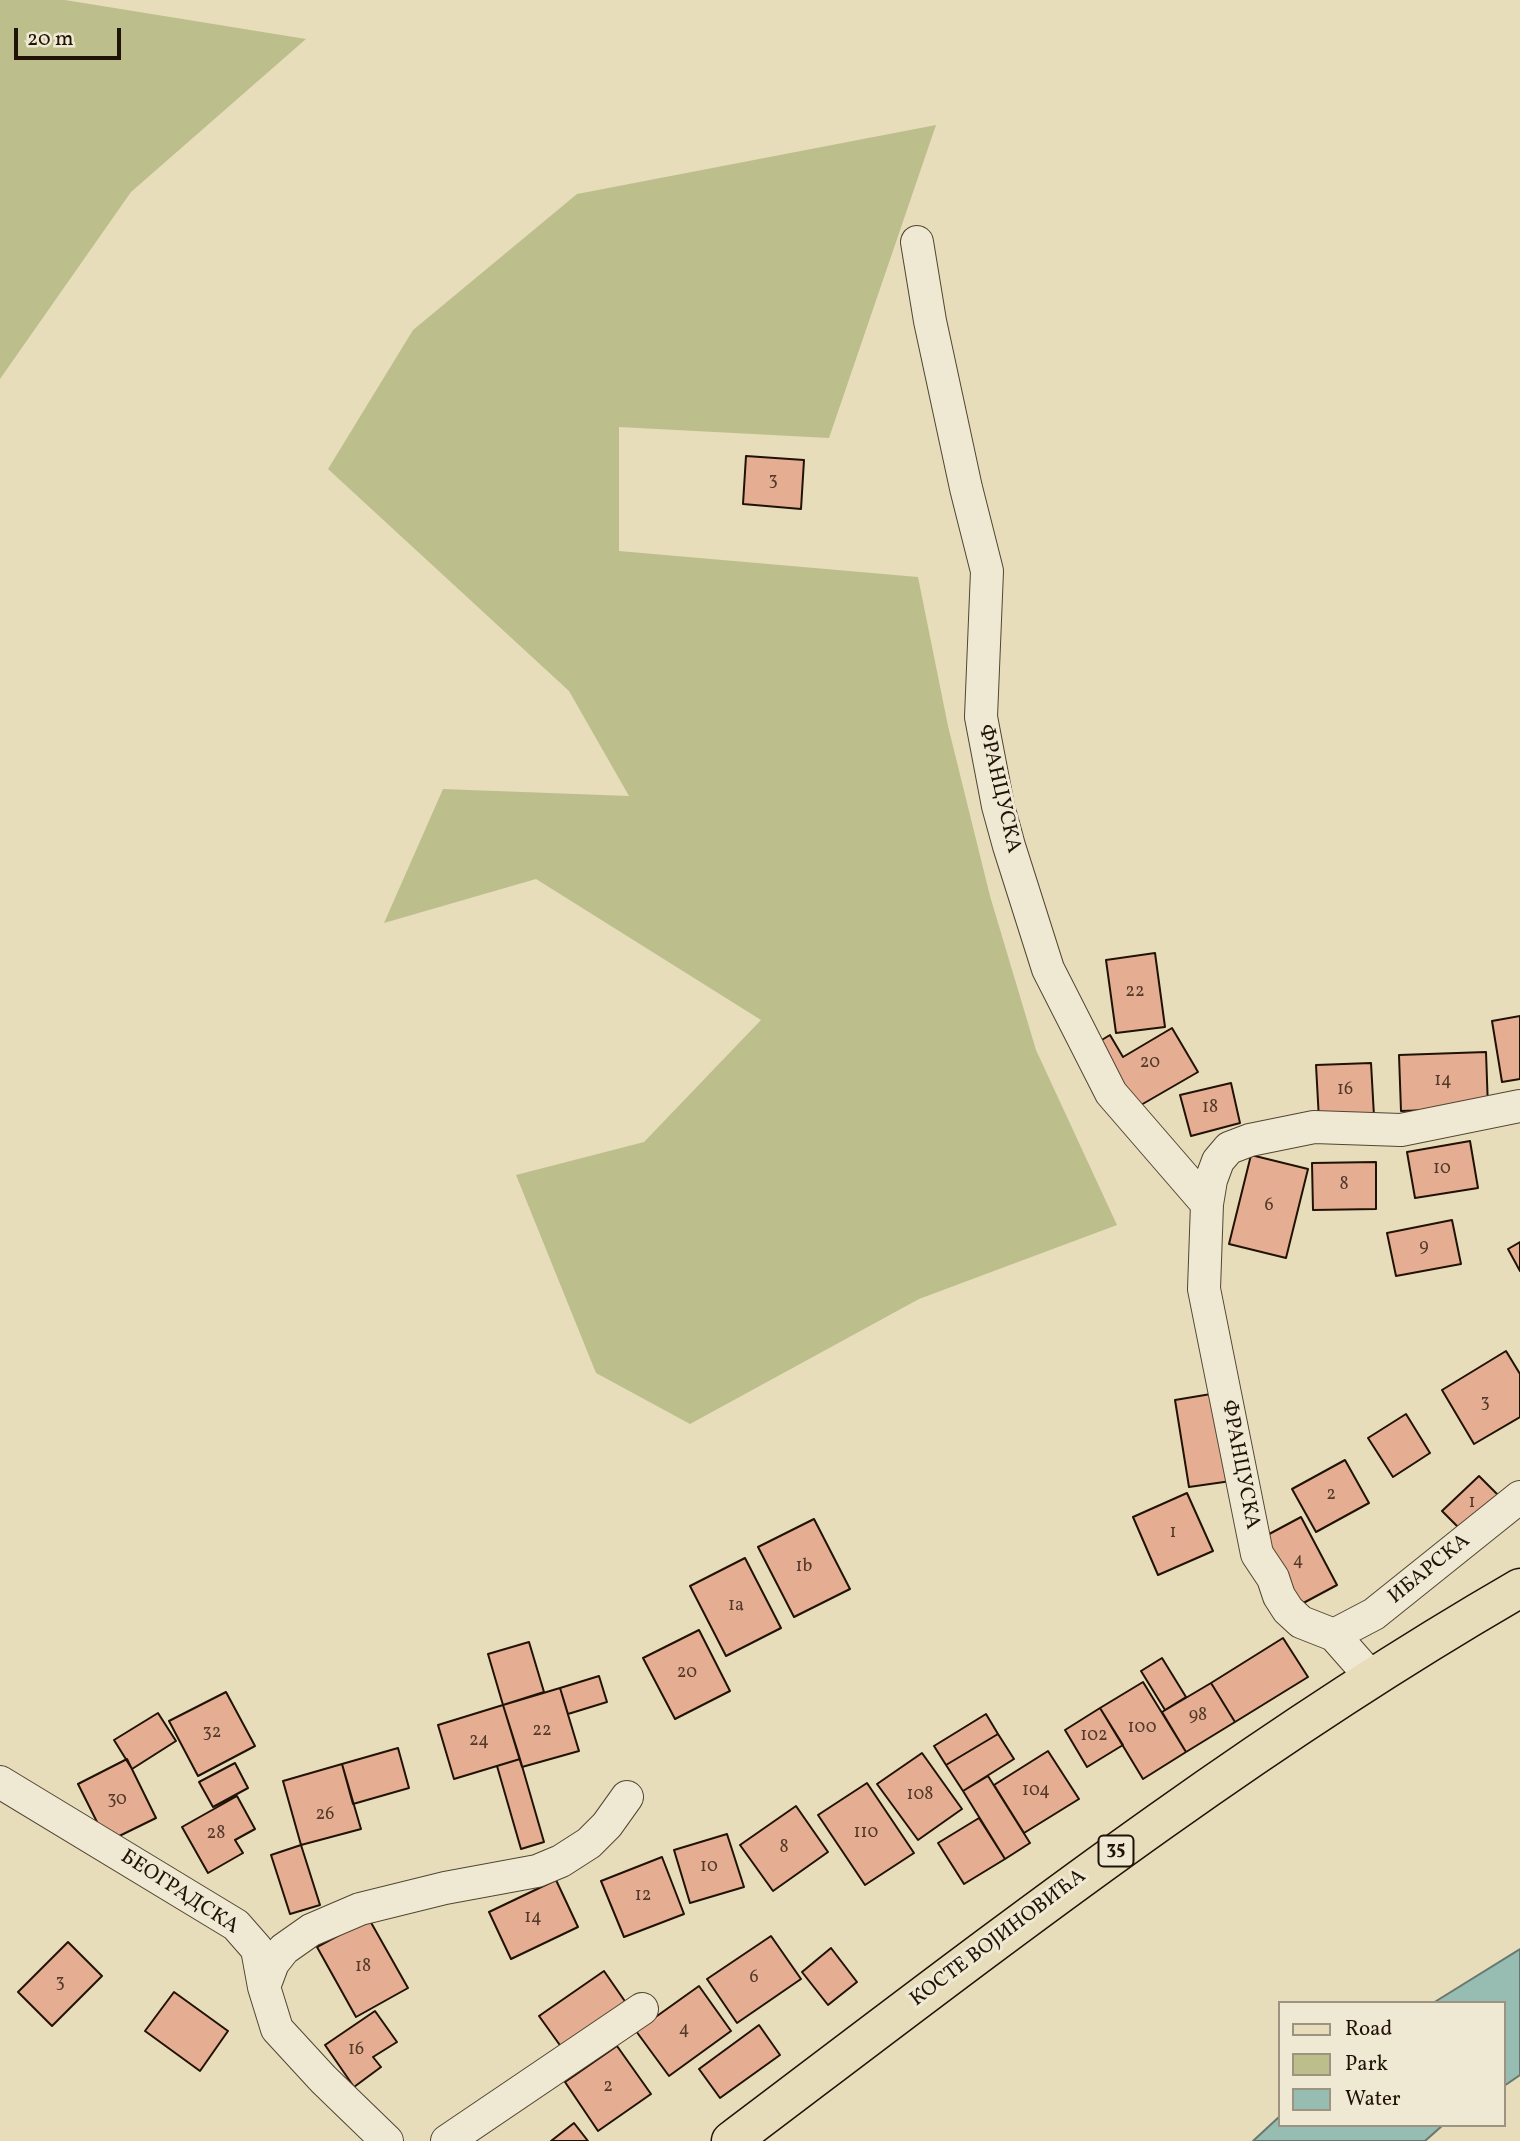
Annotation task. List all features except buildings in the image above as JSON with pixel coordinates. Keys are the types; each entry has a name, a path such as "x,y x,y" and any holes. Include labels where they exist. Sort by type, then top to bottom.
{"main road":[{"name":"КОСТЕ ВОЈИНОВИЋА","path":"731,2141 1127,1843 1371,1677 1520,1588"}],"street":[{"name":"ФРАНЦУСКА","path":"917,242 930,321 966,488 988,571 981,717 998,806 1009,846 1048,969 1111,1093 1207,1205"},
{"name":"ФРАНЦУСКА","path":"1371,1677 1334,1635 1301,1622 1288,1610 1279,1596 1273,1578 1257,1554 1204,1289 1207,1205 1211,1181 1219,1161 1229,1148 1250,1140 1314,1127 1401,1130 1520,1107"},
{"name":"ИБАРСКА","path":"1334,1635 1374,1614 1520,1497"},
{"name":"БЕОГРАДСКА","path":"0,1782 236,1925 257,1950 264,1987 278,2029 323,2079 387,2141"},
{"path":"264,1987 272,1963 284,1948 311,1930 359,1909 445,1888 537,1871 561,1861 589,1843 607,1825 627,1797"},
{"path":"447,2141 642,2009"}],"green space":[{"path":"0,0 65,0 306,39 131,192 0,379"},
{"path":"936,125 829,438 619,427 619,551 918,577 948,726 990,896 1036,1050 1117,1225 919,1299 690,1424 596,1373 516,1175 644,1142 761,1020 536,879 384,923 443,789 629,796 569,691 328,469 413,330 577,194"}],"water":[{"path":"1520,1949 1520,2075 1506,2085 1506,2001 1436,2001"},
{"path":"1278,2118 1278,2127 1441,2127 1425,2141 1253,2141"}]}
